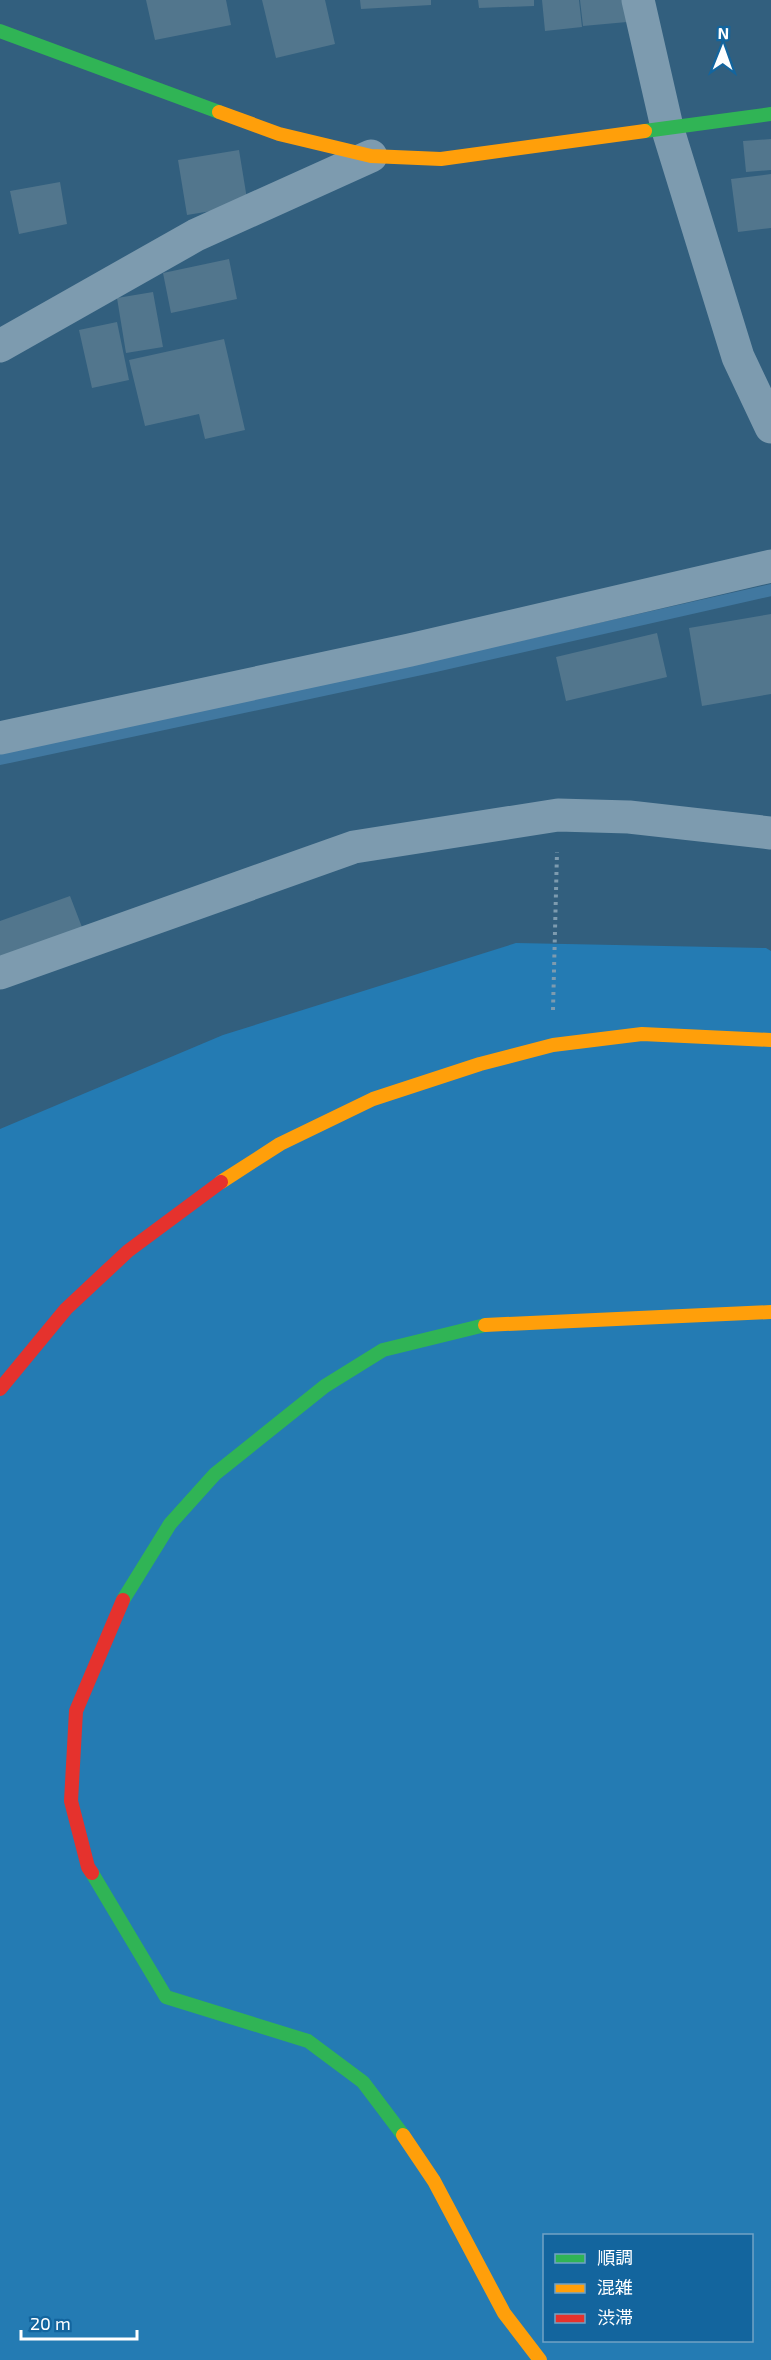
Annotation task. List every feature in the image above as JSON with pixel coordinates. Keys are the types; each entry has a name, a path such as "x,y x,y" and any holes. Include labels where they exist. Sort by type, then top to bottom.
{"street":[{"path":"638,0 667,127 738,357 771,427"},
{"path":"0,31 279,134 371,156 441,159 771,114"},
{"path":"0,346 196,235 371,156"},
{"path":"0,738 411,650 771,566"},
{"path":"0,973 354,847 558,815 629,817 771,833"},
{"path":"0,1389 66,1309 128,1251 200,1196 280,1144 373,1099 480,1064 553,1045 642,1034 771,1040"},
{"path":"540,2360 504,2313 434,2181 402,2133 363,2082 308,2041 166,1997 88,1867 71,1801 76,1711 125,1596 170,1524 215,1474 325,1386 383,1350 493,1323 771,1312"}],"path":[{"path":"553,1045 558,815"}],"shaded area":[{"path":"516,943 766,948 771,951 771,2360 0,2360 0,1129 223,1035"}],"building":[{"path":"146,0 226,0 231,25 155,40"},
{"path":"262,0 325,0 335,44 276,58"},
{"path":"360,0 431,0 431,5 361,9"},
{"path":"478,0 534,0 534,6 479,8"},
{"path":"542,0 579,0 582,27 545,31"},
{"path":"580,0 624,0 627,22 583,26"},
{"path":"771,139 771,170 746,172 743,141"},
{"path":"239,150 248,205 187,215 178,160"},
{"path":"771,174 771,228 738,232 731,179"},
{"path":"60,182 67,224 19,234 10,191"},
{"path":"229,259 237,299 171,313 163,273"},
{"path":"153,292 163,347 126,353 117,298"},
{"path":"117,322 129,380 92,388 79,330"},
{"path":"224,339 245,430 205,439 199,414 145,426 129,360"},
{"path":"771,614 771,694 702,706 689,628"},
{"path":"657,633 667,677 566,701 556,657"},
{"path":"70,896 85,935 0,965 0,921"}],"waterway":[{"path":"0,759 436,666 771,590"}],"traffic: fast":[{"path":"0,31 219,112"},
{"path":"645,131 771,114"},
{"path":"123,1600 170,1524 215,1474 325,1386 383,1350 485,1325"},
{"path":"92,1873 166,1997 308,2041 363,2082 403,2135"}],"traffic: slow":[{"path":"219,112 279,134 371,156 441,159 645,131"},
{"path":"221,1182 280,1144 373,1099 480,1064 553,1045 642,1034 771,1040"},
{"path":"485,1325 771,1312"},
{"path":"403,2135 434,2181 504,2313 540,2360"}],"traffic: jam":[{"path":"0,1389 66,1309 128,1251 221,1182"},
{"path":"92,1873 88,1867 71,1801 76,1711 123,1600"}]}
